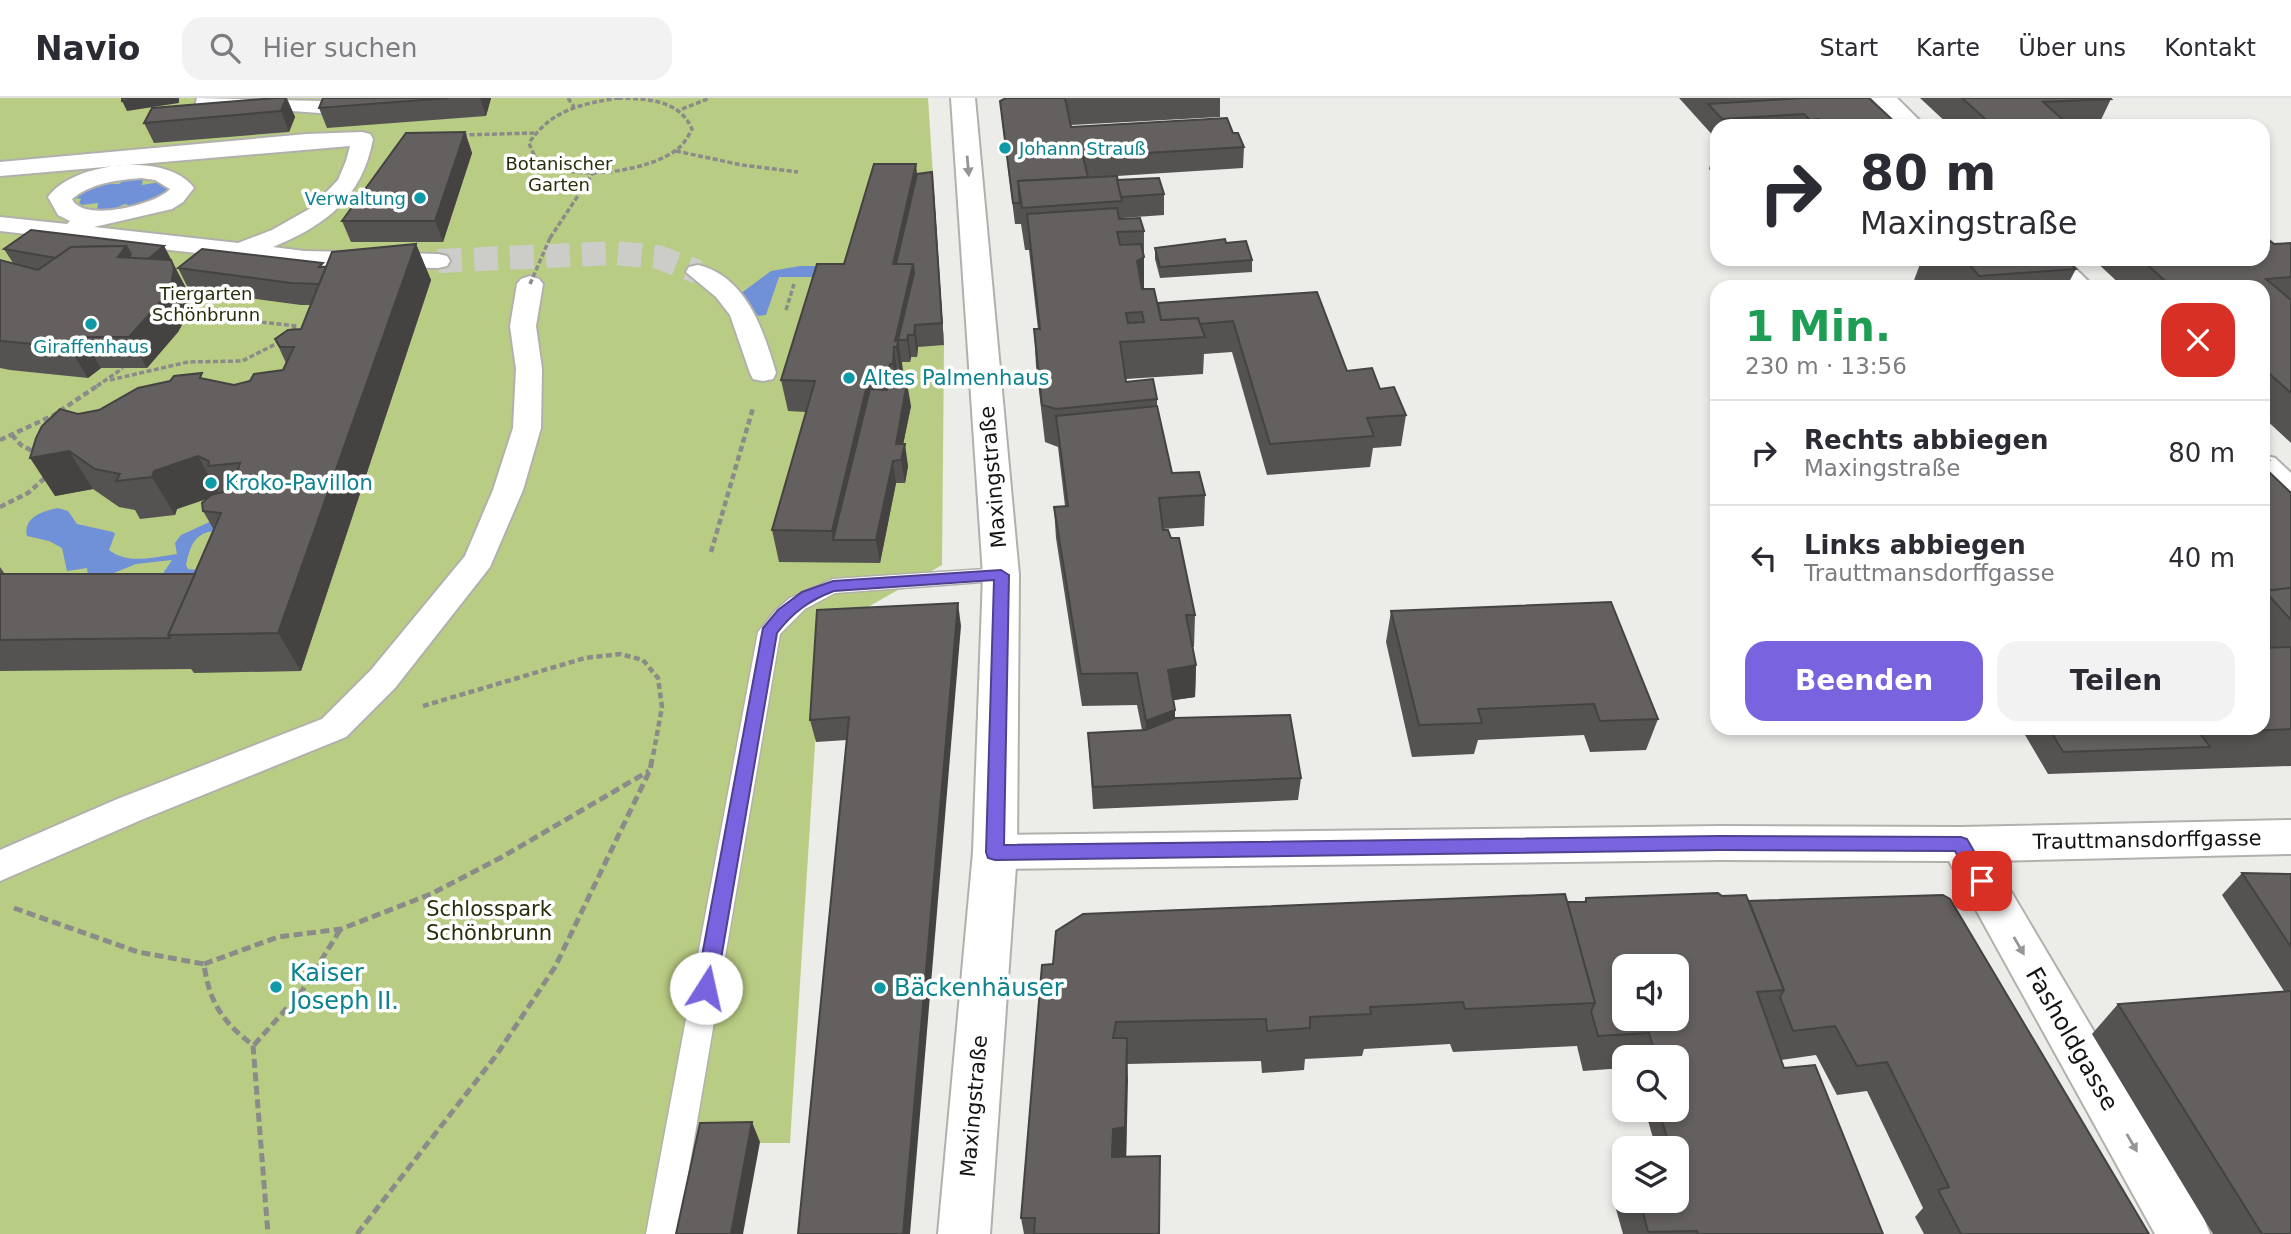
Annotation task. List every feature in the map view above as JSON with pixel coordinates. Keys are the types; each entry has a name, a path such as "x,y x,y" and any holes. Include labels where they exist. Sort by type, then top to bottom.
{"street":[{"path":"208,98 206,107 262,103 320,107 375,98"},
{"name":"Maxingstraße","path":"963,98 1001,575 995,852 964,1234"},
{"path":"1883,98 1905,119"},
{"path":"307,141 320,107"},
{"path":"0,169 145,163 307,141 362,139 358,164 324,210 276,239 240,251"},
{"path":"145,163 178,181 182,188 173,199 139,211 79,225 79,216 64,208 60,197 64,192 93,179 145,163"},
{"path":"0,224 79,225 240,251 304,258 438,261"},
{"path":"2057,266 2072,280"},
{"path":"698,272 711,279 743,311 763,373"},
{"path":"0,866 116,815 334,728 383,679 479,560 509,490 527,428 529,369 523,326 530,284"},
{"path":"2270,472 2291,492"},
{"name":"Trauttmansdorffgasse","path":"995,852 1720,843 1961,844 2291,836"},
{"name":"Fasholdgasse","path":"1961,844 2184,1234"}],"lane":[{"path":"662,1234 769,632 783,613 807,595 833,586 1001,575"}],"path":[{"path":"568,98 574,107"},
{"path":"618,98 649,99 682,109 689,116 692,129 685,143 675,151 641,165 593,173 553,167 535,156 529,143 538,127 557,114 574,107 618,98"},
{"path":"682,109 710,98"},
{"path":"452,135 535,133"},
{"path":"675,151 742,165 798,172"},
{"path":"530,284 550,239 593,173"},
{"path":"712,552 763,373 776,344 794,284"},
{"path":"110,380 188,362 242,361 278,344 297,326 187,314"},
{"path":"0,440 54,415 110,380 123,368"},
{"path":"12,435 21,445 38,454"},
{"path":"46,479 50,470"},
{"path":"0,507 53,477"},
{"path":"357,1234 495,1057 555,967 650,770 662,707 658,678 643,660 620,654 585,658 484,690 414,708"},
{"path":"12,907 138,952 204,964 278,937 341,929 431,894 502,857 650,770"},
{"path":"254,1045 285,1016 327,955 341,929"},
{"path":"204,964 212,1006 229,1028 254,1045"},
{"path":"254,1045 268,1234"}],"green space":[{"name":"Schlosspark Schönbrunn","path":"0,98 928,98 944,345 942,565 822,633 790,1143 709,1143 690,1234 0,1234"}],"water":[{"path":"136,177 143,178 142,185 160,182 163,186 170,187 169,192 134,207 125,204 111,210 97,210 98,203 82,205 79,203 81,199 71,197 100,184 119,184"},
{"path":"800,266 822,266 845,277 779,277 766,315 758,316 740,294 771,271"},
{"path":"58,508 68,511 77,524 113,532 115,534 109,550 116,555 133,559 177,554 175,543 181,535 216,519 215,578 162,575 172,560 136,564 99,579 88,576 87,568 67,571 62,548 49,541 27,536 28,524 35,516","holes":["214,531 198,570 188,569 186,565 191,547 197,538"]}],"building":[{"path":"286,98 281,111 144,123 152,108"},
{"path":"323,98 449,98 319,108"},
{"path":"1006,98 1065,98 1071,127 1227,118 1233,133 1238,133 1244,147 1083,157 1088,177 1018,181 1020,203 1013,203 1000,101"},
{"path":"1803,98 1869,98 1892,119 1809,119 1804,114 1722,119 1708,104"},
{"path":"1962,98 2111,99 2043,102 2062,119 1985,119"},
{"path":"465,132 435,221 342,221 406,133"},
{"name":"Altes Palmenhaus","path":"874,164 916,164 893,264 913,264 895,341 898,341 897,347 894,347 893,364 890,364 885,381 868,381 832,531 772,530 815,381 781,380 817,264 844,264"},
{"path":"932,172 942,323 915,325 914,335 908,335 907,340 898,340 914,273 913,264 896,264 917,174"},
{"path":"1117,176 1122,201 1022,208 1018,181"},
{"path":"1159,178 1164,194 1121,197 1117,180"},
{"path":"1117,208 1119,219 1140,218 1144,231 1117,232 1120,245 1141,244 1144,257 1137,261 1142,289 1154,289 1161,320 1198,318 1205,337 1120,342 1126,382 1153,379 1157,399 1056,409 1042,405 1034,329 1040,329 1027,214","holes":["1142,312 1144,322 1128,323 1126,313"]},
{"path":"31,230 164,246 148,259 128,258 131,254 126,246 71,247 56,258 4,249"},
{"path":"1225,239 1226,243 1246,241 1252,260 1160,267 1155,248"},
{"path":"2270,241 2274,244 2291,243 2291,277 2267,280 2164,280 2149,266 2270,266"},
{"path":"416,244 278,633 168,635 221,513 203,511 202,503 211,495 232,490 240,463 208,466 209,461 198,456 154,471 152,477 116,481 120,474 95,469 69,451 30,458 42,426 60,409 78,414 99,410 138,388 170,381 174,376 202,373 200,378 234,385 250,381 254,374 283,370 294,347 280,347 275,339 288,330 301,329 332,252"},
{"path":"126,246 118,257 171,260 174,268 171,286 129,337 83,337 69,347 0,341 0,260 38,270 71,247"},
{"path":"202,249 323,263 319,267 326,267 319,284 291,283 178,268"},
{"path":"1971,266 2073,266 2076,269 1979,276"},
{"path":"2270,282 2291,300 2291,393 2270,374"},
{"path":"1317,292 1347,371 1372,368 1380,389 1394,387 1406,415 1367,418 1374,436 1270,444 1233,321 1200,324 1198,318 1161,320 1158,303"},
{"path":"889,383 907,383 896,444 905,444 901,460 893,461 876,540 833,540 870,389 887,390"},
{"path":"1157,406 1172,473 1199,472 1205,495 1159,498 1163,530 1168,530 1171,538 1179,538 1195,615 1186,615 1196,665 1168,670 1175,710 1146,721 1137,673 1081,674 1054,507 1068,506 1056,416"},
{"path":"2270,473 2291,493 2291,588 2270,590"},
{"path":"0,574 195,574 168,635 170,638 0,640"},
{"path":"2291,588 2291,620 2270,597 2270,590"},
{"path":"1611,602 1658,719 1600,721 1594,704 1478,709 1482,723 1419,725 1391,611"},
{"name":"Bäckenhäuser","path":"958,603 903,1234 798,1234 849,717 810,720 817,610"},
{"path":"2291,647 2291,729 2270,730 2270,648"},
{"path":"1290,715 1301,778 1093,787 1088,733 1146,730 1175,718"},
{"path":"2053,735 2201,735 2210,747 2063,752"},
{"path":"2242,873 2291,874 2291,947"},
{"path":"1718,893 1722,896 1746,895 1784,990 1757,992 1784,1068 1815,1065 1883,1234 1648,1232 1643,1213 1689,1213 1689,1136 1666,1136 1662,1122 1689,1122 1689,1045 1652,1045 1649,1033 1598,1036 1591,1011 1595,1003 1567,902 1586,902 1586,898"},
{"path":"1565,894 1595,1003 1465,1009 1463,1002 1370,1007 1371,1014 1310,1017 1310,1028 1267,1031 1266,1019 1116,1022 1113,1038 1127,1038 1125,1127 1113,1129 1112,1157 1160,1156 1159,1234 1034,1234 1035,1218 1021,1218 1042,965 1053,964 1056,931 1083,914"},
{"path":"1943,895 1950,899 2149,1234 1961,1234 1938,1190 1949,1187 1887,1062 1857,1066 1835,1026 1793,1031 1780,997 1784,990 1749,901"},
{"path":"2291,991 2291,1234 2262,1234 2118,1004"},
{"path":"752,1122 731,1234 676,1234 700,1123"}],"tunnel":[{"path":"438,261 615,253 658,257 698,272"}],"place":[{"name":"Johann Strauß","path":"1005,148"},
{"name":"Verwaltung","path":"420,198"},
{"name":"Giraffenhaus","path":"91,324"},
{"name":"Altes Palmenhaus","path":"849,378"},
{"name":"Kroko-Pavillon","path":"211,483"},
{"name":"Kaiser Joseph II.","path":"276,987"},
{"name":"Bäckenhäuser","path":"880,988"}],"route":[{"path":"706,988 769,632 783,613 807,595 833,586 1001,575 995,852 1720,843 1961,844 1982,881"}],"park label":[{"name":"Botanischer Garten","path":"559,173"},
{"name":"Tiergarten Schönbrunn","path":"206,304"}]}
